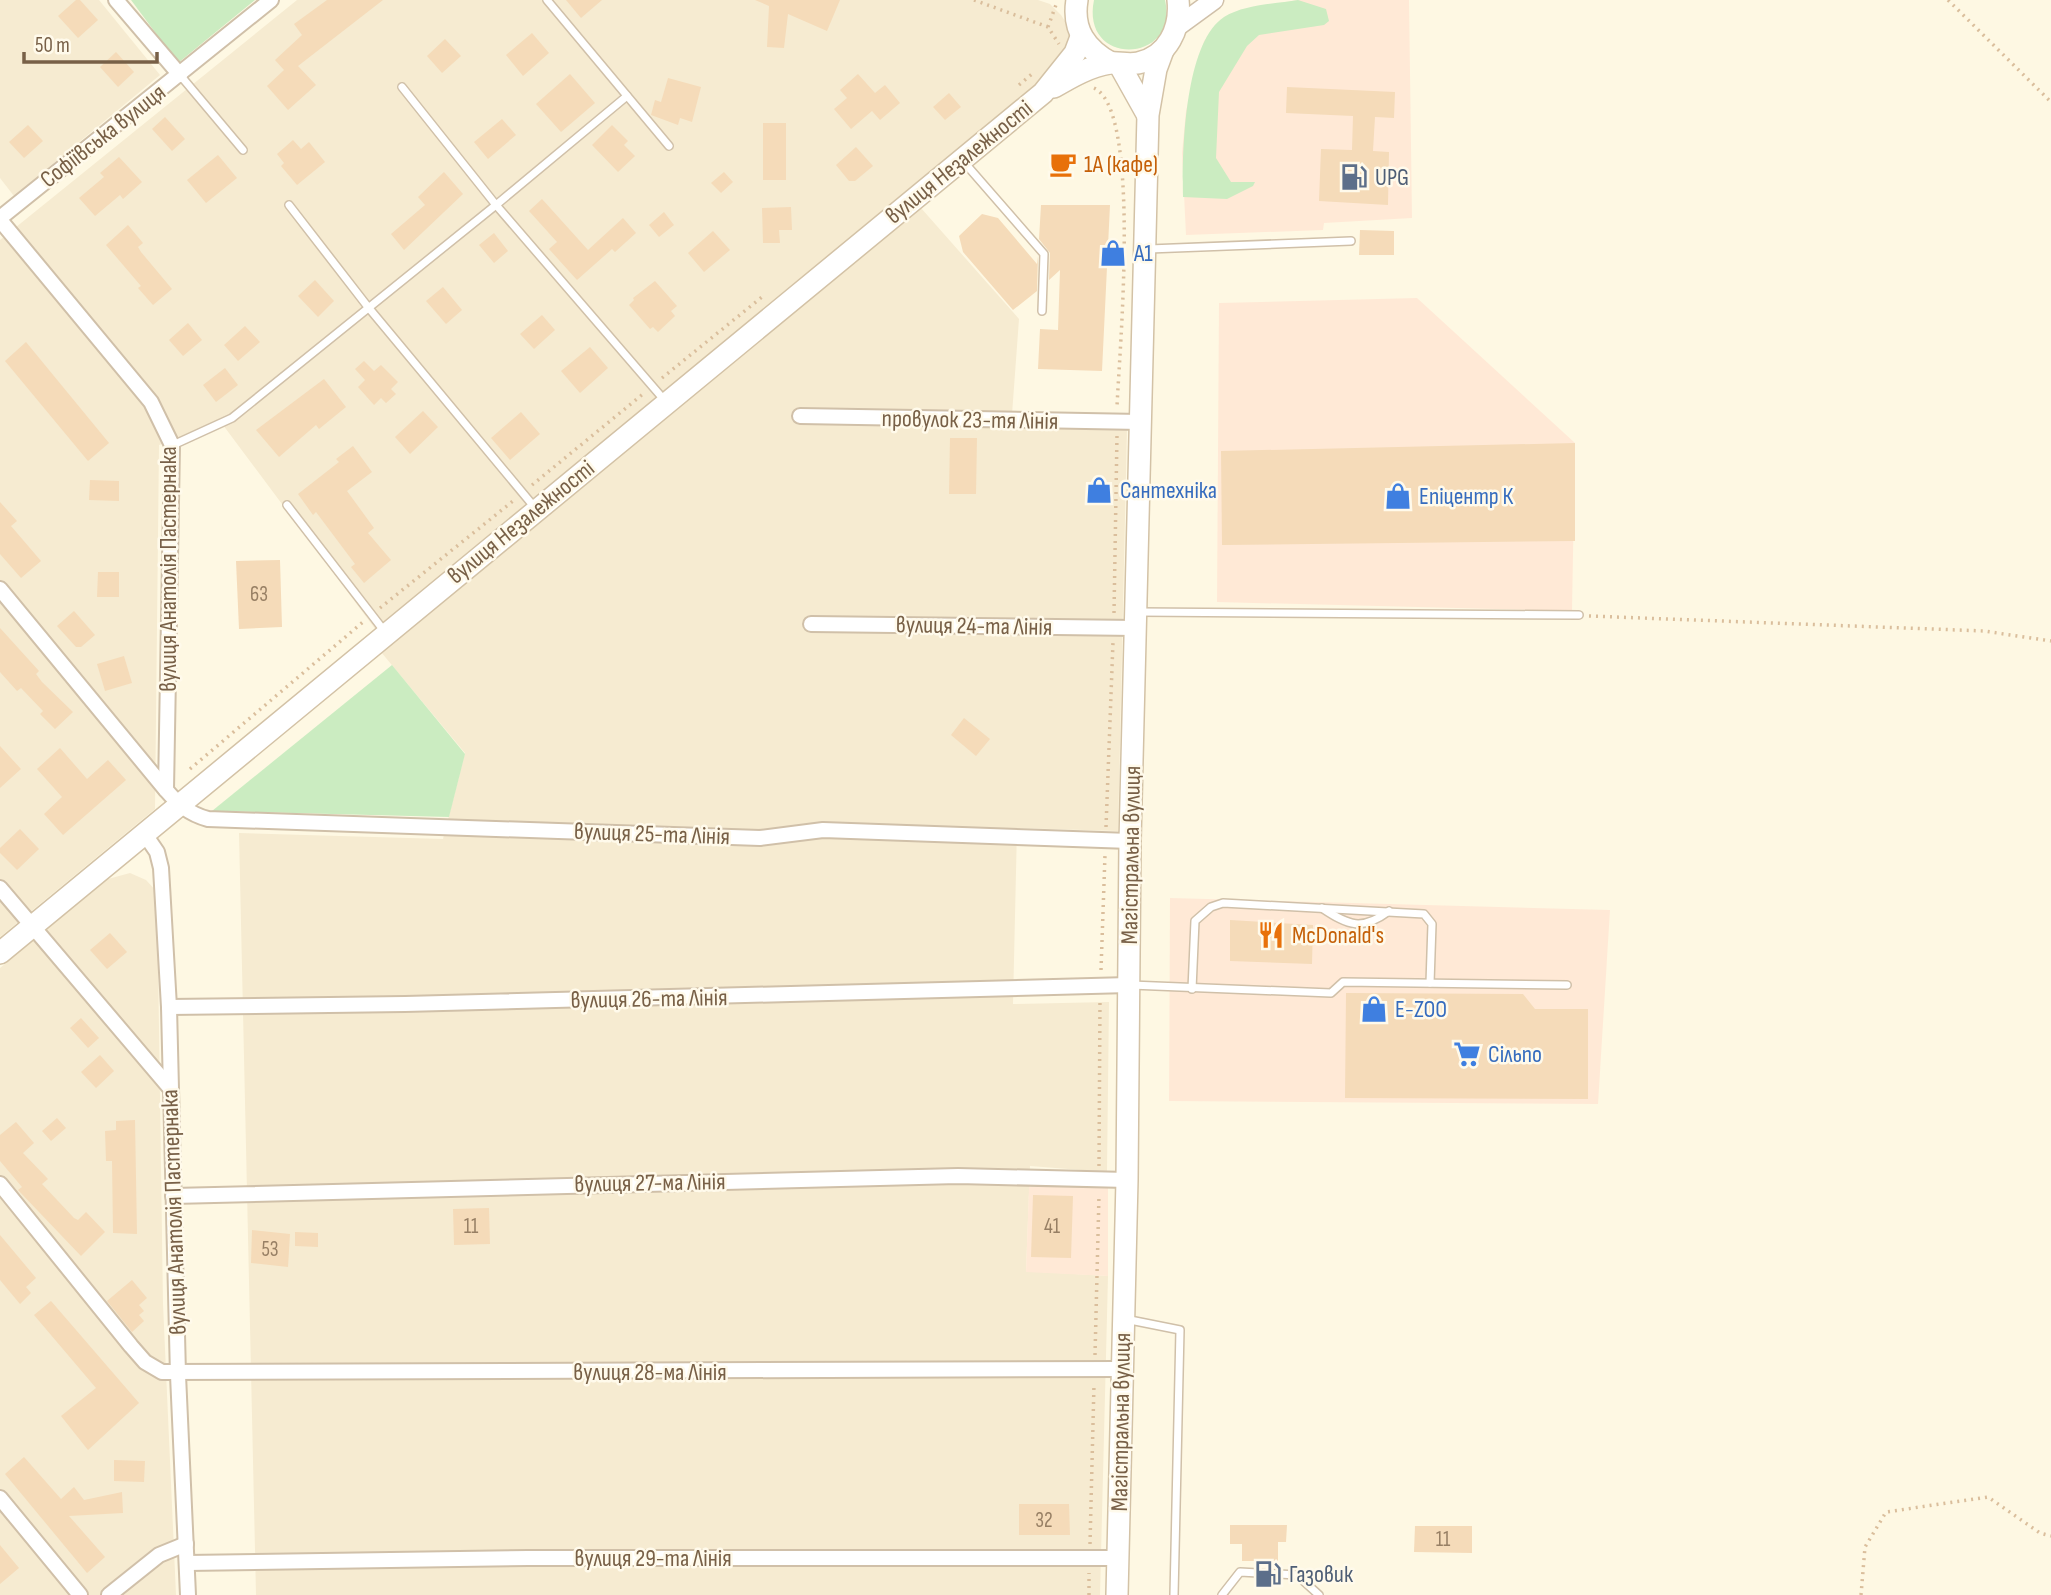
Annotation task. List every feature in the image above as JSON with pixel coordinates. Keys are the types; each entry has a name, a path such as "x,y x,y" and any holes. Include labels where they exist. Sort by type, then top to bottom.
{"main road":[{"path":"1177,27 1178,0"},
{"path":"1069,2 1082,37 1090,48 1115,63 1147,115"},
{"name":"Магістральна вулиця","path":"1117,1595 1127,1180 1130,841 1147,115 1153,79 1163,50 1177,27"},
{"path":"1043,93 1075,53 1082,37"},
{"path":"1043,93 1091,69 1115,63 1140,63 1163,50"},
{"name":"вулиця Незалежності","path":"0,953 144,833 172,797 386,632 537,510 659,394 962,160 1043,93"}],"street":[{"path":"116,0 180,75"},
{"name":"Софіївська вулиця","path":"0,219 271,0"},
{"path":"1177,27 1214,0"},
{"name":"вулиця Анатолія Пастернака","path":"0,219 151,402 172,445 172,797"},
{"name":"провулок 23-тя Лінія","path":"800,416 1140,422"},
{"path":"0,589 172,797"},
{"name":"вулиця 24-та Лінія","path":"811,624 1113,628 1136,620"},
{"name":"вулиця 25-та Лінія","path":"172,797 208,819 760,838 823,830 1130,841"},
{"name":"вулиця Анатолія Пастернака","path":"144,833 157,852 160,869 169,1007 178,1375 188,1595"},
{"path":"0,888 170,1088"},
{"name":"вулиця 26-та Лінія","path":"169,1007 963,991 1129,985"},
{"name":"вулиця 27-ма Лінія","path":"173,1196 958,1176 1127,1180"},
{"path":"0,1184 145,1362 162,1372 178,1375"},
{"name":"вулиця 28-ма Лінія","path":"178,1375 1122,1369"},
{"path":"0,1498 80,1595"},
{"path":"109,1595 159,1555 186,1544"},
{"name":"вулиця 29-та Лінія","path":"187,1563 528,1558 1118,1558"}],"lane":[{"path":"547,0 668,146"},
{"path":"180,75 243,150"},
{"path":"402,87 496,205 659,394"},
{"path":"172,445 232,418 627,96"},
{"path":"962,160 1044,254 1042,311"},
{"path":"289,205 368,307 537,510"},
{"path":"1144,249 1351,241"},
{"path":"287,505 386,632"},
{"path":"1136,620 1579,615"},
{"path":"1192,989 1195,921 1212,907 1223,904 1417,912 1429,918 1432,924 1430,983"},
{"path":"1321,908 1349,924 1370,925 1390,911"},
{"path":"1129,985 1331,993 1343,982 1567,985"},
{"path":"1124,1319 1180,1330 1174,1595"},
{"path":"1222,1595 1240,1572 1297,1575 1320,1595"}],"path":[{"path":"974,0 1048,27 1057,38 1059,50"},
{"path":"1948,0 2051,102"},
{"path":"1048,27 1069,2"},
{"path":"1015,89 1041,66"},
{"path":"1088,87 1106,97 1115,117 1123,158 1113,628 1101,984 1089,1595"},
{"path":"172,797 372,615 522,493 659,394 772,289"},
{"path":"1579,615 1984,631 2051,641"},
{"path":"1861,1595 1865,1547 1886,1512 1988,1497 2040,1533 2051,1536"}],"shaded area":[{"path":"0,0 99,0 160,75 14,196 0,178"},
{"path":"297,0 1038,0 1050,4 1061,15 1070,29 1070,42 1050,76 376,630 223,425 159,445 155,809 0,937 0,240"},
{"path":"1298,0 1409,0 1412,218 1324,223 1323,230 1186,235 1182,153 1186,111 1204,41 1224,18 1240,10"},
{"path":"921,208 1019,319 1011,428 1127,429 1118,831 1017,828 1013,1004 1109,1002 1107,1172 1030,1166 1026,1271 1108,1276 1100,1595 256,1595 239,833 443,839 465,753 381,652"},
{"path":"1417,298 1575,443 1572,611 1217,602 1219,303"},
{"path":"130,873 146,880 157,892 163,1304 176,1595 0,1595 0,968 108,879"},
{"path":"1170,898 1610,910 1598,1104 1169,1101"},
{"path":"1108,1186 1108,1276 1026,1272 1029,1187"}],"green space":[{"path":"131,0 255,0 178,63"},
{"path":"1094,0 1165,0 1166,21 1158,37 1145,46 1130,50 1114,47 1101,38 1094,22"},
{"path":"1298,0 1326,9 1329,21 1324,25 1259,35 1247,46 1219,92 1216,158 1231,182 1255,182 1253,186 1227,199 1183,197 1183,154 1188,101 1193,74 1211,30 1224,17 1241,9"},
{"path":"392,665 465,754 449,817 212,811"}],"building":[{"path":"76,0 80,0 98,20 78,38 58,16"},
{"path":"327,0 383,0 298,66 316,85 288,110 267,86 284,70 275,60 302,35 294,24"},
{"path":"566,0 602,0 581,18"},
{"path":"755,0 840,0 827,31 788,14 784,48 767,47 769,6"},
{"path":"532,33 549,53 523,76 506,55"},
{"path":"445,39 461,56 442,73 427,56"},
{"path":"116,52 134,72 118,87 100,67"},
{"path":"570,74 595,103 561,132 536,104"},
{"path":"858,74 875,93 885,85 900,103 880,120 872,111 851,129 834,109 847,98 840,90"},
{"path":"668,78 701,87 692,122 680,118 678,125 651,115 655,100 661,102"},
{"path":"1287,87 1395,92 1394,118 1375,117 1373,151 1389,152 1388,205 1319,201 1321,149 1352,150 1353,116 1286,113"},
{"path":"949,93 961,107 945,120 933,107"},
{"path":"165,117 185,139 172,151 152,129"},
{"path":"502,119 516,135 488,159 474,142"},
{"path":"763,123 786,123 786,180 763,180"},
{"path":"28,125 43,141 24,158 9,142"},
{"path":"612,125 628,141 624,145 635,156 618,172 592,145"},
{"path":"293,140 301,149 309,142 325,162 297,185 281,166 284,163 277,154"},
{"path":"856,147 873,166 855,181 849,181 836,165"},
{"path":"218,155 237,178 206,203 187,180"},
{"path":"119,157 142,182 123,199 120,195 95,216 79,198 104,177 100,173"},
{"path":"444,172 463,194 404,250 391,234 425,205 418,197"},
{"path":"724,172 733,182 721,193 711,183"},
{"path":"542,199 588,250 623,218 636,233 615,252 612,249 577,280 549,249 557,242 529,211"},
{"path":"1041,205 1110,205 1102,371 1038,369 1040,329 1058,330 1060,270 1049,280 1050,253 1039,239"},
{"path":"791,207 792,230 779,230 780,243 763,243 762,208"},
{"path":"664,212 674,225 659,237 649,225"},
{"path":"982,214 998,218 1037,264 1038,256 1037,291 1013,310 963,252 959,236"},
{"path":"128,225 143,243 138,247 141,252 172,289 153,305 138,288 141,286 106,245"},
{"path":"1360,230 1394,231 1394,255 1359,255"},
{"path":"713,231 730,250 704,272 688,253"},
{"path":"494,233 508,251 494,263 479,245"},
{"path":"315,280 334,301 318,317 298,296"},
{"path":"655,281 677,306 671,311 675,316 658,332 653,327 650,329 629,305 633,298"},
{"path":"443,287 462,310 446,324 426,301"},
{"path":"542,315 555,330 534,349 520,334"},
{"path":"188,323 202,340 183,356 169,340"},
{"path":"245,326 260,342 238,361 224,345"},
{"path":"26,342 109,443 88,461 5,361"},
{"path":"590,347 608,368 580,393 561,371"},
{"path":"364,361 374,371 381,365 398,382 391,389 396,394 386,403 381,398 374,405 358,387 365,380 355,369"},
{"path":"225,368 238,385 216,402 203,385"},
{"path":"324,379 346,407 319,429 316,425 279,457 256,430"},
{"path":"423,411 438,427 410,454 395,437"},
{"path":"521,412 540,434 510,460 491,438"},
{"path":"950,438 977,438 976,494 949,494"},
{"name":"Епіцентр К","path":"1575,443 1575,541 1222,545 1221,451"},
{"path":"353,446 372,472 347,491 374,528 368,533 391,560 364,583 351,567 355,564 316,512 313,515 298,494 339,462 336,459"},
{"path":"90,480 119,481 119,501 89,500"},
{"path":"0,502 17,521 11,526 41,561 21,578 0,554"},
{"path":"280,560 282,627 239,629 236,561"},
{"path":"98,572 119,572 119,597 97,597"},
{"path":"74,611 95,635 81,647 76,647 57,626"},
{"path":"0,628 39,671 36,674 42,682 73,712 55,729 40,714 43,711 21,688 17,691 0,672"},
{"path":"124,656 132,683 105,691 97,664"},
{"path":"964,718 990,739 976,756 951,735"},
{"path":"0,746 21,769 0,788"},
{"path":"60,748 87,779 108,760 126,780 63,835 44,814 62,797 37,769"},
{"path":"20,829 39,849 17,870 0,853 0,848"},
{"name":"McDonald's","path":"1230,920 1313,925 1312,964 1230,961"},
{"path":"110,933 127,952 107,969 90,950"},
{"name":"Сільпо","path":"1346,993 1523,994 1535,1009 1588,1009 1588,1099 1345,1098"},
{"path":"81,1018 99,1038 88,1048 70,1028"},
{"path":"100,1055 114,1071 96,1088 81,1072"},
{"path":"57,1118 66,1128 51,1141 42,1131"},
{"path":"135,1120 137,1234 113,1233 112,1161 106,1161 105,1131 116,1130 116,1121"},
{"path":"16,1122 34,1143 23,1153 48,1179 42,1184 74,1218 78,1220 86,1212 105,1232 81,1256 18,1190 22,1187 0,1161 0,1135"},
{"path":"1033,1195 1073,1196 1071,1258 1031,1257"},
{"path":"489,1208 490,1244 454,1245 453,1209"},
{"path":"252,1230 290,1234 288,1267 251,1263"},
{"path":"295,1232 318,1233 318,1247 295,1246"},
{"path":"0,1235 36,1278 26,1287 31,1293 20,1304 0,1280"},
{"path":"132,1280 147,1298 139,1305 144,1311 139,1315 144,1321 132,1332 107,1301"},
{"path":"51,1301 139,1403 88,1450 61,1416 96,1388 34,1315"},
{"path":"24,1457 61,1499 74,1487 84,1500 122,1492 123,1513 69,1516 105,1557 87,1573 5,1474"},
{"path":"114,1460 145,1461 144,1482 114,1481"},
{"path":"1019,1504 1069,1504 1070,1535 1019,1535"},
{"path":"1230,1525 1287,1525 1286,1542 1278,1542 1278,1561 1242,1561 1242,1544 1230,1544"},
{"path":"1415,1526 1472,1526 1472,1553 1414,1552"},
{"path":"0,1545 19,1568 0,1584"}],"place":[{"name":"1А (кафе)","path":"1063,164"},
{"name":"UPG","path":"1354,177"},
{"name":"А1","path":"1113,253"},
{"name":"Сантехніка","path":"1099,490"},
{"name":"Епіцентр К","path":"1398,496"},
{"name":"McDonald's","path":"1271,935"},
{"name":"E-ZOO","path":"1374,1009"},
{"name":"Сільпо","path":"1467,1054"},
{"name":"Газовик","path":"1268,1574"}]}
